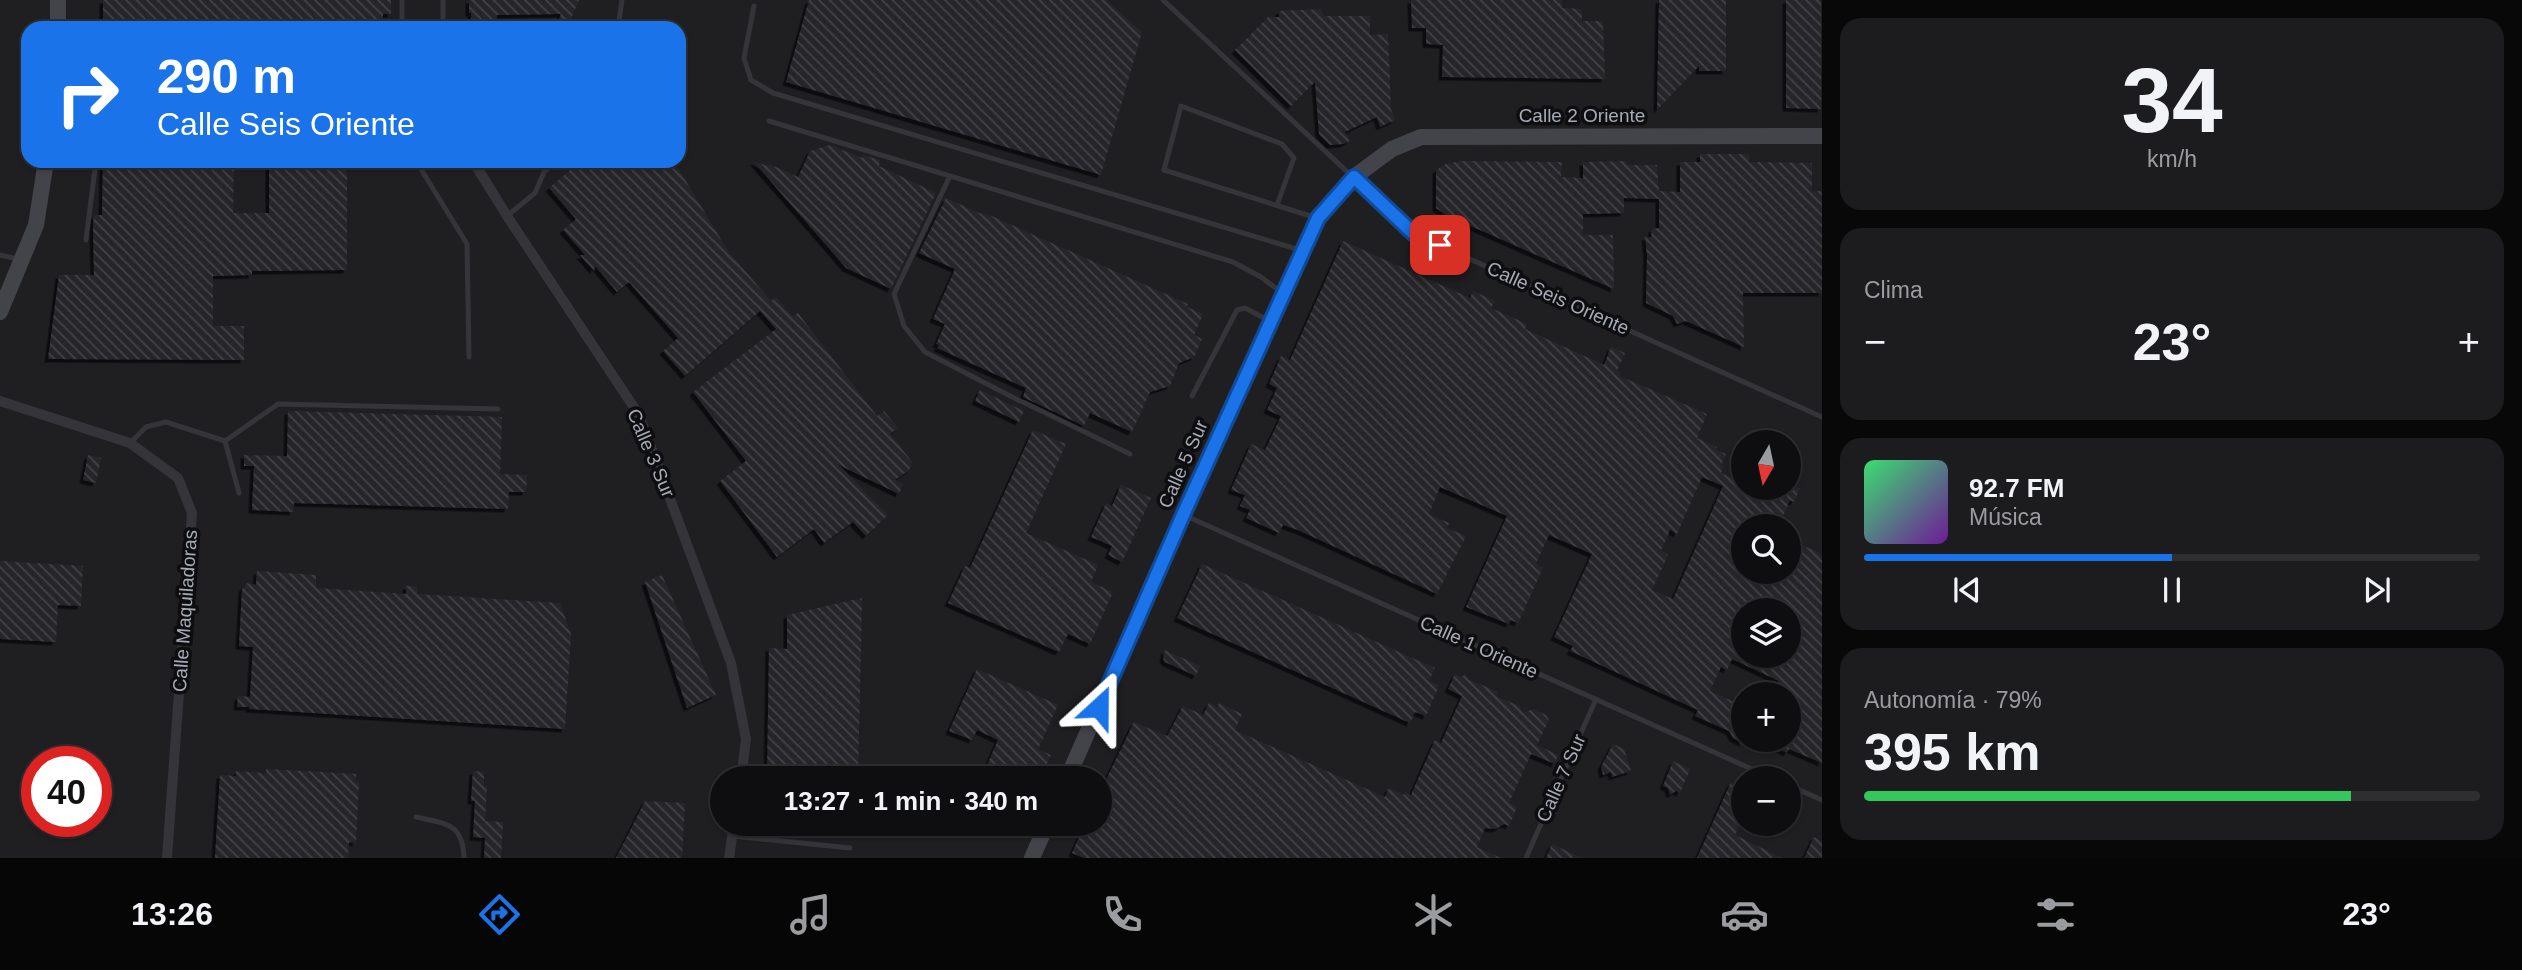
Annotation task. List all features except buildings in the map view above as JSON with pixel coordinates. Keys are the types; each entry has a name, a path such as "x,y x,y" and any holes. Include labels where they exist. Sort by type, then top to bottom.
{"street":[{"path":"58,0 58,21"},
{"name":"Calle 2 Oriente","path":"1354,177 1392,149 1421,136 1822,136"},
{"path":"0,312 36,225 45,168"},
{"name":"Calle 3 Sur","path":"477,168 639,415 731,663 746,739 743,766"},
{"name":"Calle 5 Sur","path":"1073,766 1318,218 1354,177"},
{"name":"Calle Maquiladoras","path":"0,401 130,443 178,478 192,513 167,858"},
{"path":"729,858 732,836"},
{"path":"1032,858 1042,836"}],"lane":[{"path":"402,0 402,21"},
{"path":"443,0 443,21"},
{"path":"619,21 622,0"},
{"name":"Calle Seis Oriente","path":"1163,0 1414,234 1822,417"},
{"path":"754,6 744,58 751,80 773,93 1303,251"},
{"path":"1278,205 1293,158 1282,144 1181,106 1164,170 1318,218"},
{"path":"769,121 1233,262 1261,277 1283,294"},
{"path":"86,240 95,168"},
{"path":"420,168 467,244 468,357"},
{"path":"507,216 534,193 548,168"},
{"path":"950,176 894,294 904,326 925,352 1130,454"},
{"path":"0,255 21,260"},
{"path":"1192,396 1237,310 1245,308 1271,321"},
{"path":"225,441 278,404 498,409"},
{"path":"130,443 146,427 166,422 225,441"},
{"path":"225,441 239,493"},
{"name":"Calle 1 Oriente","path":"1183,515 1745,766"},
{"name":"Calle 7 Sur","path":"1526,858 1595,699"},
{"path":"1801,791 1822,800"},
{"path":"416,817 450,825 463,841 464,858"},
{"path":"732,836 850,848"}],"shaded area":[{"path":"0,0 1822,0 1822,858 0,858"}],"route":[{"path":"1099,707 1318,218 1354,177 1414,234 1440,245"}]}
